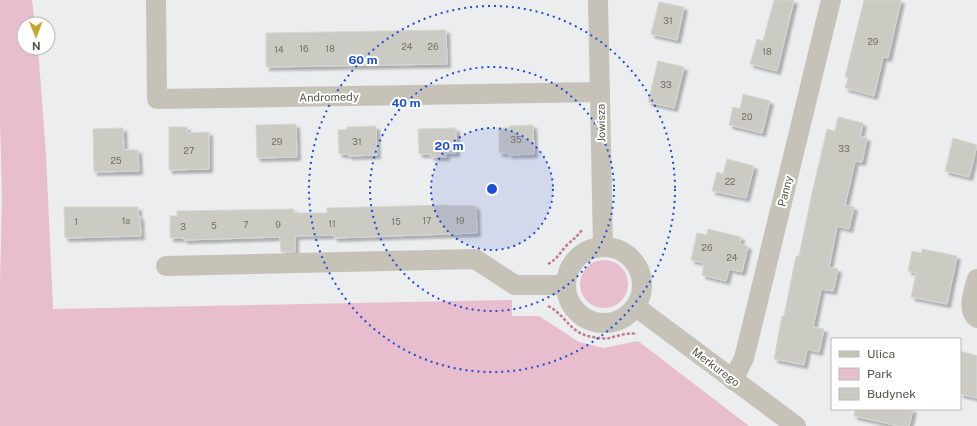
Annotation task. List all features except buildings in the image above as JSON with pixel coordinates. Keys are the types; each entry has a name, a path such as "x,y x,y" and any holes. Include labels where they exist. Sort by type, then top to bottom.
{"street":[{"name":"Andromedy","path":"156,0 157,99 600,92"},
{"name":"Jowisza","path":"598,0 603,246"},
{"name":"Panny","path":"733,380 744,358 831,0"},
{"path":"603,246 617,248 629,255 638,266 642,280 642,294 636,307 617,321 604,323 593,321 582,316 573,307 567,297 565,285 567,273 573,262 581,254 592,248 603,246"},
{"path":"166,266 476,259 516,285 565,285"},
{"path":"977,279 971,303 974,316 977,318"},
{"name":"Merkurego","path":"636,307 796,426"}],"green space":[{"path":"0,0 32,0 34,16 16,16 16,56 39,56 46,155 53,309 512,300 512,316 539,316 579,342 604,348 638,341 749,426 0,426 0,286 2,197 0,120"},
{"path":"604,260 613,262 621,267 626,275 628,284 626,293 621,301 613,306 604,308 595,306 587,301 582,293 580,284 582,275 587,267 595,262"}]}
